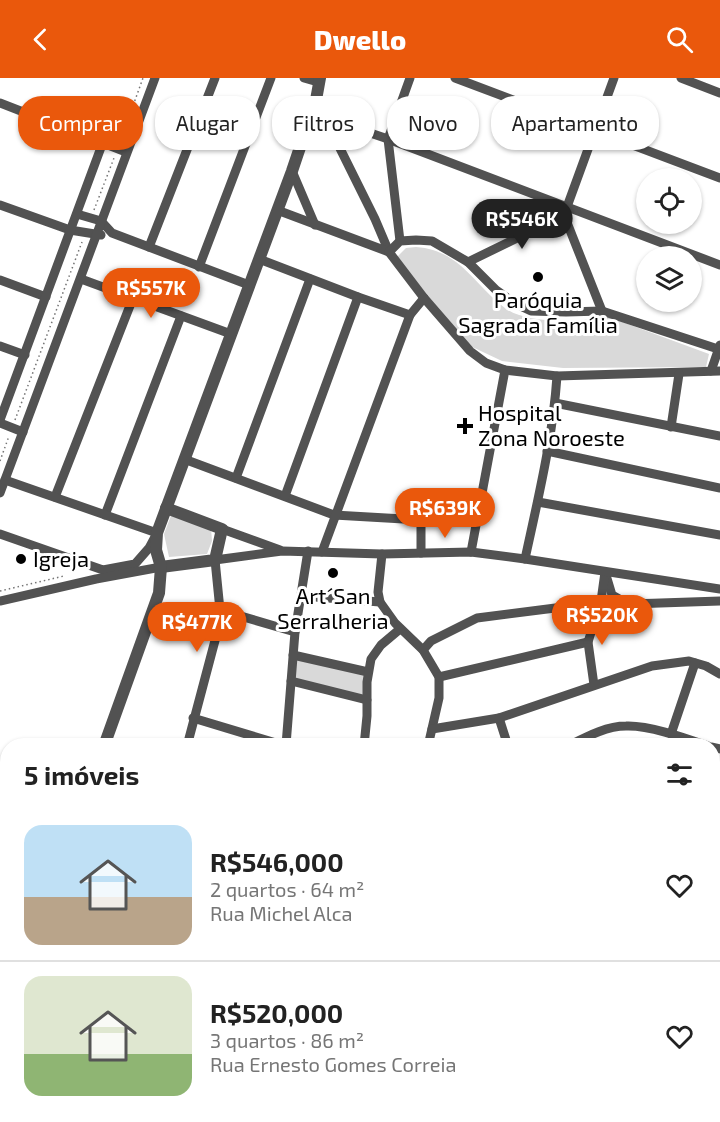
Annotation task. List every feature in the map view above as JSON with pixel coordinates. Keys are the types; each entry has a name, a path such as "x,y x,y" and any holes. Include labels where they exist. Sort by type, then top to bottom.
{"street":[{"path":"143,104 155,78"},
{"path":"149,247 216,78"},
{"path":"199,267 271,78"},
{"path":"304,78 319,80 317,96"},
{"path":"404,96 410,78"},
{"path":"455,78 503,96"},
{"path":"607,96 614,78"},
{"path":"681,78 720,93"},
{"path":"0,103 18,110"},
{"path":"23,432 0,421 101,150"},
{"path":"0,493 97,236 122,150"},
{"path":"0,534 103,570 135,564 149,548 157,532 299,150"},
{"path":"341,150 389,252 424,298 470,351 486,363 505,370 557,376 717,372 719,346 603,310 531,311 496,290 468,262 432,241 400,241 389,252"},
{"path":"389,150 400,241"},
{"path":"415,150 565,210 720,265"},
{"path":"587,150 565,210 603,310"},
{"path":"646,150 720,178"},
{"path":"292,171 315,225"},
{"path":"0,205 70,230 97,236 112,233"},
{"path":"277,210 389,252"},
{"path":"468,262 565,210"},
{"path":"77,214 101,221 112,233 249,285"},
{"path":"259,259 410,315"},
{"path":"81,279 231,334"},
{"path":"236,478 310,279"},
{"path":"0,280 46,297"},
{"path":"285,496 358,297"},
{"path":"55,497 133,298"},
{"path":"322,552 410,315 424,298"},
{"path":"105,515 180,316"},
{"path":"0,346 25,355"},
{"path":"471,552 505,370"},
{"path":"671,427 679,374"},
{"path":"525,559 547,451 557,376"},
{"path":"555,403 720,436"},
{"path":"547,451 720,488"},
{"path":"184,459 334,515 421,520 421,553"},
{"path":"5,480 157,532"},
{"path":"538,502 720,535"},
{"path":"165,508 282,551"},
{"path":"189,738 217,633 220,610 215,560 222,529"},
{"path":"107,738 159,592 161,567 156,550 157,532"},
{"path":"0,601 175,564 282,551 382,554 471,552 720,589"},
{"path":"287,738 295,632 308,551"},
{"path":"382,554 378,592 380,602 400,628 423,650 439,677 439,698 430,738"},
{"path":"75,584 81,577 84,564"},
{"path":"605,572 612,595 629,604"},
{"path":"594,685 588,642 599,605 605,572"},
{"path":"302,596 380,602"},
{"path":"423,650 431,641 477,618 571,606 720,601"},
{"path":"220,610 295,632"},
{"path":"365,738 371,659 381,645 400,628"},
{"path":"439,677 588,642"},
{"path":"293,655 369,672"},
{"path":"432,729 499,718 652,666 689,661 706,666 720,674"},
{"path":"671,734 695,663"},
{"path":"291,681 367,700"},
{"path":"193,718 253,738"},
{"path":"499,718 505,738"},
{"path":"586,738 600,731 627,725 683,738"}],"path":[{"path":"137,96 142,78"},
{"path":"91,218 122,150"},
{"path":"0,462 86,233"},
{"path":"0,591 64,576"}],"shaded area":[{"path":"406,248 431,249 455,261 494,299 518,315 541,320 577,320 590,318 598,313 709,354 706,367 563,368 502,361 466,344 397,257"},
{"path":"172,513 211,528 212,541 207,554 169,557 164,534"},
{"path":"295,657 366,674 367,700 291,678"}],"place":[{"name":"Paróquia Sagrada Família","path":"538,277"},
{"name":"Hospital Zona Noroeste","path":"465,426"},
{"name":"Igreja","path":"21,559"},
{"name":"Art´San Serralheria","path":"333,573"}]}
